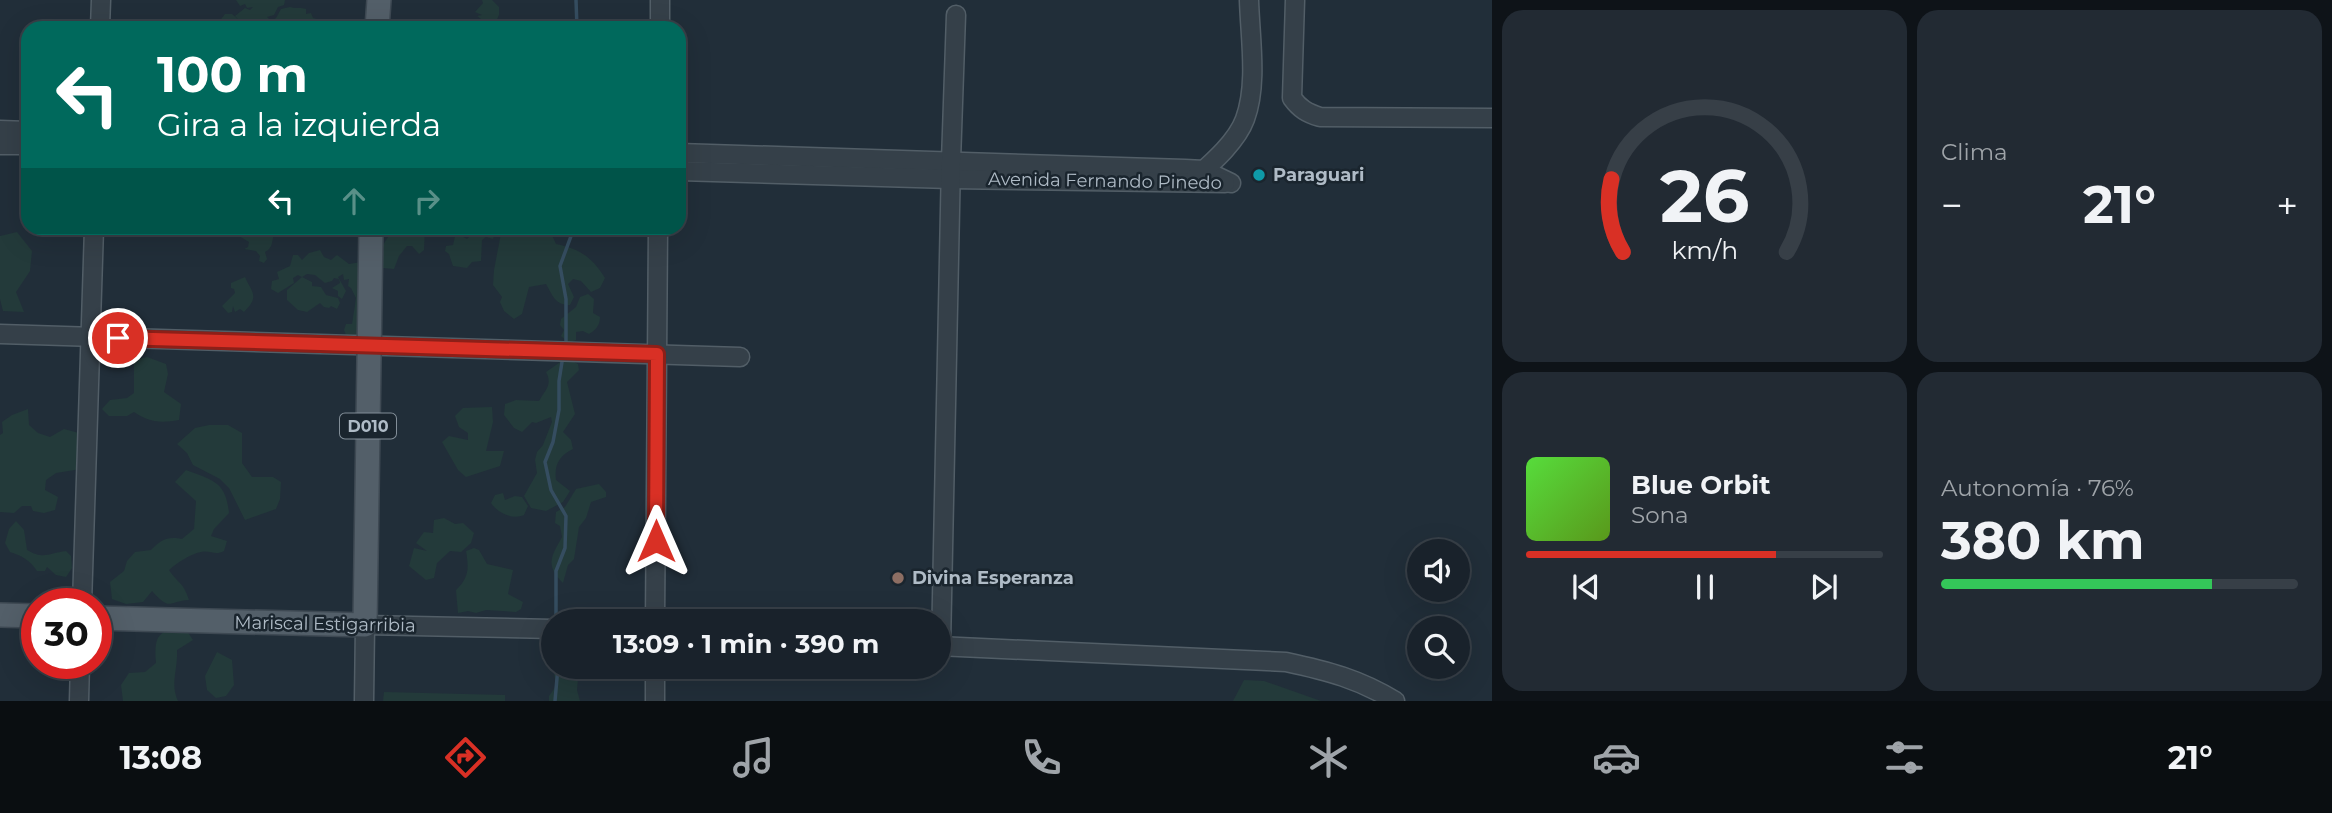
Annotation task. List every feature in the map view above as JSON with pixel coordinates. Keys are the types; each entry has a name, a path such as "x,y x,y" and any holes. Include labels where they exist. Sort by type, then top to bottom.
{"main road":[{"path":"378,21 379,0"},
{"name":"D010","path":"365,625 371,235"},
{"path":"0,615 21,616"},
{"name":"Mariscal Estigarribia","path":"112,618 365,625"}],"street":[{"path":"100,21 101,0"},
{"path":"660,0 660,21"},
{"path":"1190,182 1232,139 1244,121 1252,93 1250,0"},
{"path":"1295,0 1292,98 1299,108 1320,117 1492,118"},
{"path":"940,609 956,15"},
{"path":"0,130 21,131"},
{"path":"0,145 21,145"},
{"name":"Avenida Fernando Pinedo","path":"686,153 950,170 1231,183 1204,170 950,170 686,171"},
{"path":"82,588 94,235"},
{"path":"655,609 658,235"},
{"path":"0,334 740,357"},
{"path":"364,701 365,625"},
{"name":"Mariscal Estigarribia","path":"365,625 541,629"},
{"path":"951,647 1286,663 1333,672 1377,690 1395,701"},
{"path":"79,701 80,679"},
{"path":"655,679 655,701"}],"green space":[{"path":"236,0 285,0 284,5 278,7 274,15 267,17 271,21 220,21 225,14 232,14 239,20 235,16 245,8 250,10 253,7 247,8 245,4 240,6"},
{"path":"482,0 492,0 499,7 496,21 480,21 477,16 482,15 475,12 483,3"},
{"path":"290,7 306,9 306,14 311,13 313,18 321,20 271,21 281,9"},
{"path":"17,232 32,251 30,271 16,292 24,312 3,311 0,299 0,236"},
{"path":"274,235 271,246 265,252 267,259 264,263 259,261 260,256 256,251 244,249 249,242 239,236"},
{"path":"387,235 425,235 424,250 419,254 412,246 407,246 394,269 383,268 380,264 381,252"},
{"path":"455,235 467,239 470,235 495,235 493,239 486,237 482,240 481,261 472,262 467,268 453,266 449,254 445,251 446,246 453,245"},
{"path":"501,235 552,235 556,244 585,255 605,278 600,288 591,292 581,281 573,279 568,284 574,297 570,305 558,302 546,284 529,287 522,314 514,319 504,311 500,302 502,297 493,285"},
{"path":"320,250 324,257 331,260 337,255 349,264 361,262 363,338 347,338 344,330 346,324 352,324 356,298 348,286 349,279 344,280 343,274 338,277 346,291 342,299 338,296 338,291 332,288 340,283 339,279 334,278 325,283 315,275 307,274 302,277 298,275 293,278 294,283 278,293 271,289 272,281 279,279 277,272 290,266 293,255 298,255 302,260 309,253"},
{"path":"245,277 253,294 252,302 244,312 240,309 235,312 233,306 232,312 228,313 222,306 235,293 231,283"},
{"path":"302,277 312,282 312,286 321,287 326,295 338,298 340,303 337,309 324,307 320,303 307,312 298,310 287,300 287,290"},
{"path":"588,294 594,299 593,313 600,317 598,325 589,334 576,332 576,340 569,343 561,336 564,330 560,325 561,319 576,307 580,297"},
{"path":"147,357 166,364 168,374 164,392 181,404 179,420 156,421 134,412 127,416 109,416 102,409 110,400 127,398 134,393 134,360"},
{"path":"566,358 578,364 579,370 567,382 575,414 563,432 571,440 573,449 558,462 556,480 570,491 563,502 546,511 531,508 524,496 537,473 537,452 543,445 552,422 551,417 532,422 522,432 514,428 504,415 505,404 516,400 539,401 548,384 546,372"},
{"path":"492,407 493,422 486,451 504,451 500,466 466,477 458,470 442,442 449,436 468,440 468,433 459,427 455,416 463,408"},
{"path":"28,409 29,425 38,433 50,437 64,429 79,433 81,469 56,473 46,480 45,490 58,497 55,510 44,513 33,511 31,506 22,506 14,513 0,512 2,422"},
{"path":"228,425 242,433 242,463 252,477 273,477 281,482 280,499 276,509 245,520 229,488 220,479 193,465 187,453 177,444 195,428"},
{"path":"186,470 216,483 221,488 229,513 211,536 227,541 224,551 197,553 169,570 189,600 170,604 152,591 143,602 126,604 112,599 110,582 124,571 127,561 135,552 151,550 161,541 168,539 182,539 194,529 196,501 175,482"},
{"path":"599,484 606,492 606,497 591,502 586,518 579,527 574,559 568,565 563,583 552,566 553,556 562,537 560,526 555,523 556,512 565,507 576,489"},
{"path":"503,493 505,500 515,496 522,497 528,506 524,515 510,516 494,507 491,503 495,495"},
{"path":"444,518 455,524 463,523 474,533 471,543 461,552 450,551 437,563 434,578 426,580 409,566 414,548 427,551 416,543 424,532 433,533 434,520"},
{"path":"16,521 24,530 27,550 42,555 66,551 71,556 72,568 66,577 56,575 47,567 45,571 37,571 25,559 10,552 5,543 9,529"},
{"path":"474,548 479,550 487,564 513,570 508,594 523,602 521,609 516,612 486,610 458,613 456,590 467,572 466,551"},
{"path":"183,625 193,640 177,650 174,682 178,701 123,701 121,685 129,673 145,672 156,663 159,636"},
{"path":"217,652 232,660 234,685 226,696 216,698 207,690 205,676"},
{"path":"555,679 578,679 580,701 549,701 549,696 556,686"},
{"path":"1244,680 1264,681 1321,701 1233,701"},
{"path":"384,692 505,695 505,701 383,701"}],"waterway":[{"path":"576,0 577,21"},
{"path":"566,341 566,299 560,266 571,235"},
{"path":"556,609 556,571 565,548 566,516 551,490 545,462 553,442 559,410 562,362"},
{"path":"555,701 557,679"}],"place":[{"name":"Paraguari","path":"1259,175"},
{"name":"Divina Esperanza","path":"898,578"}],"route":[{"path":"118,338 657,354 656,541"}]}
